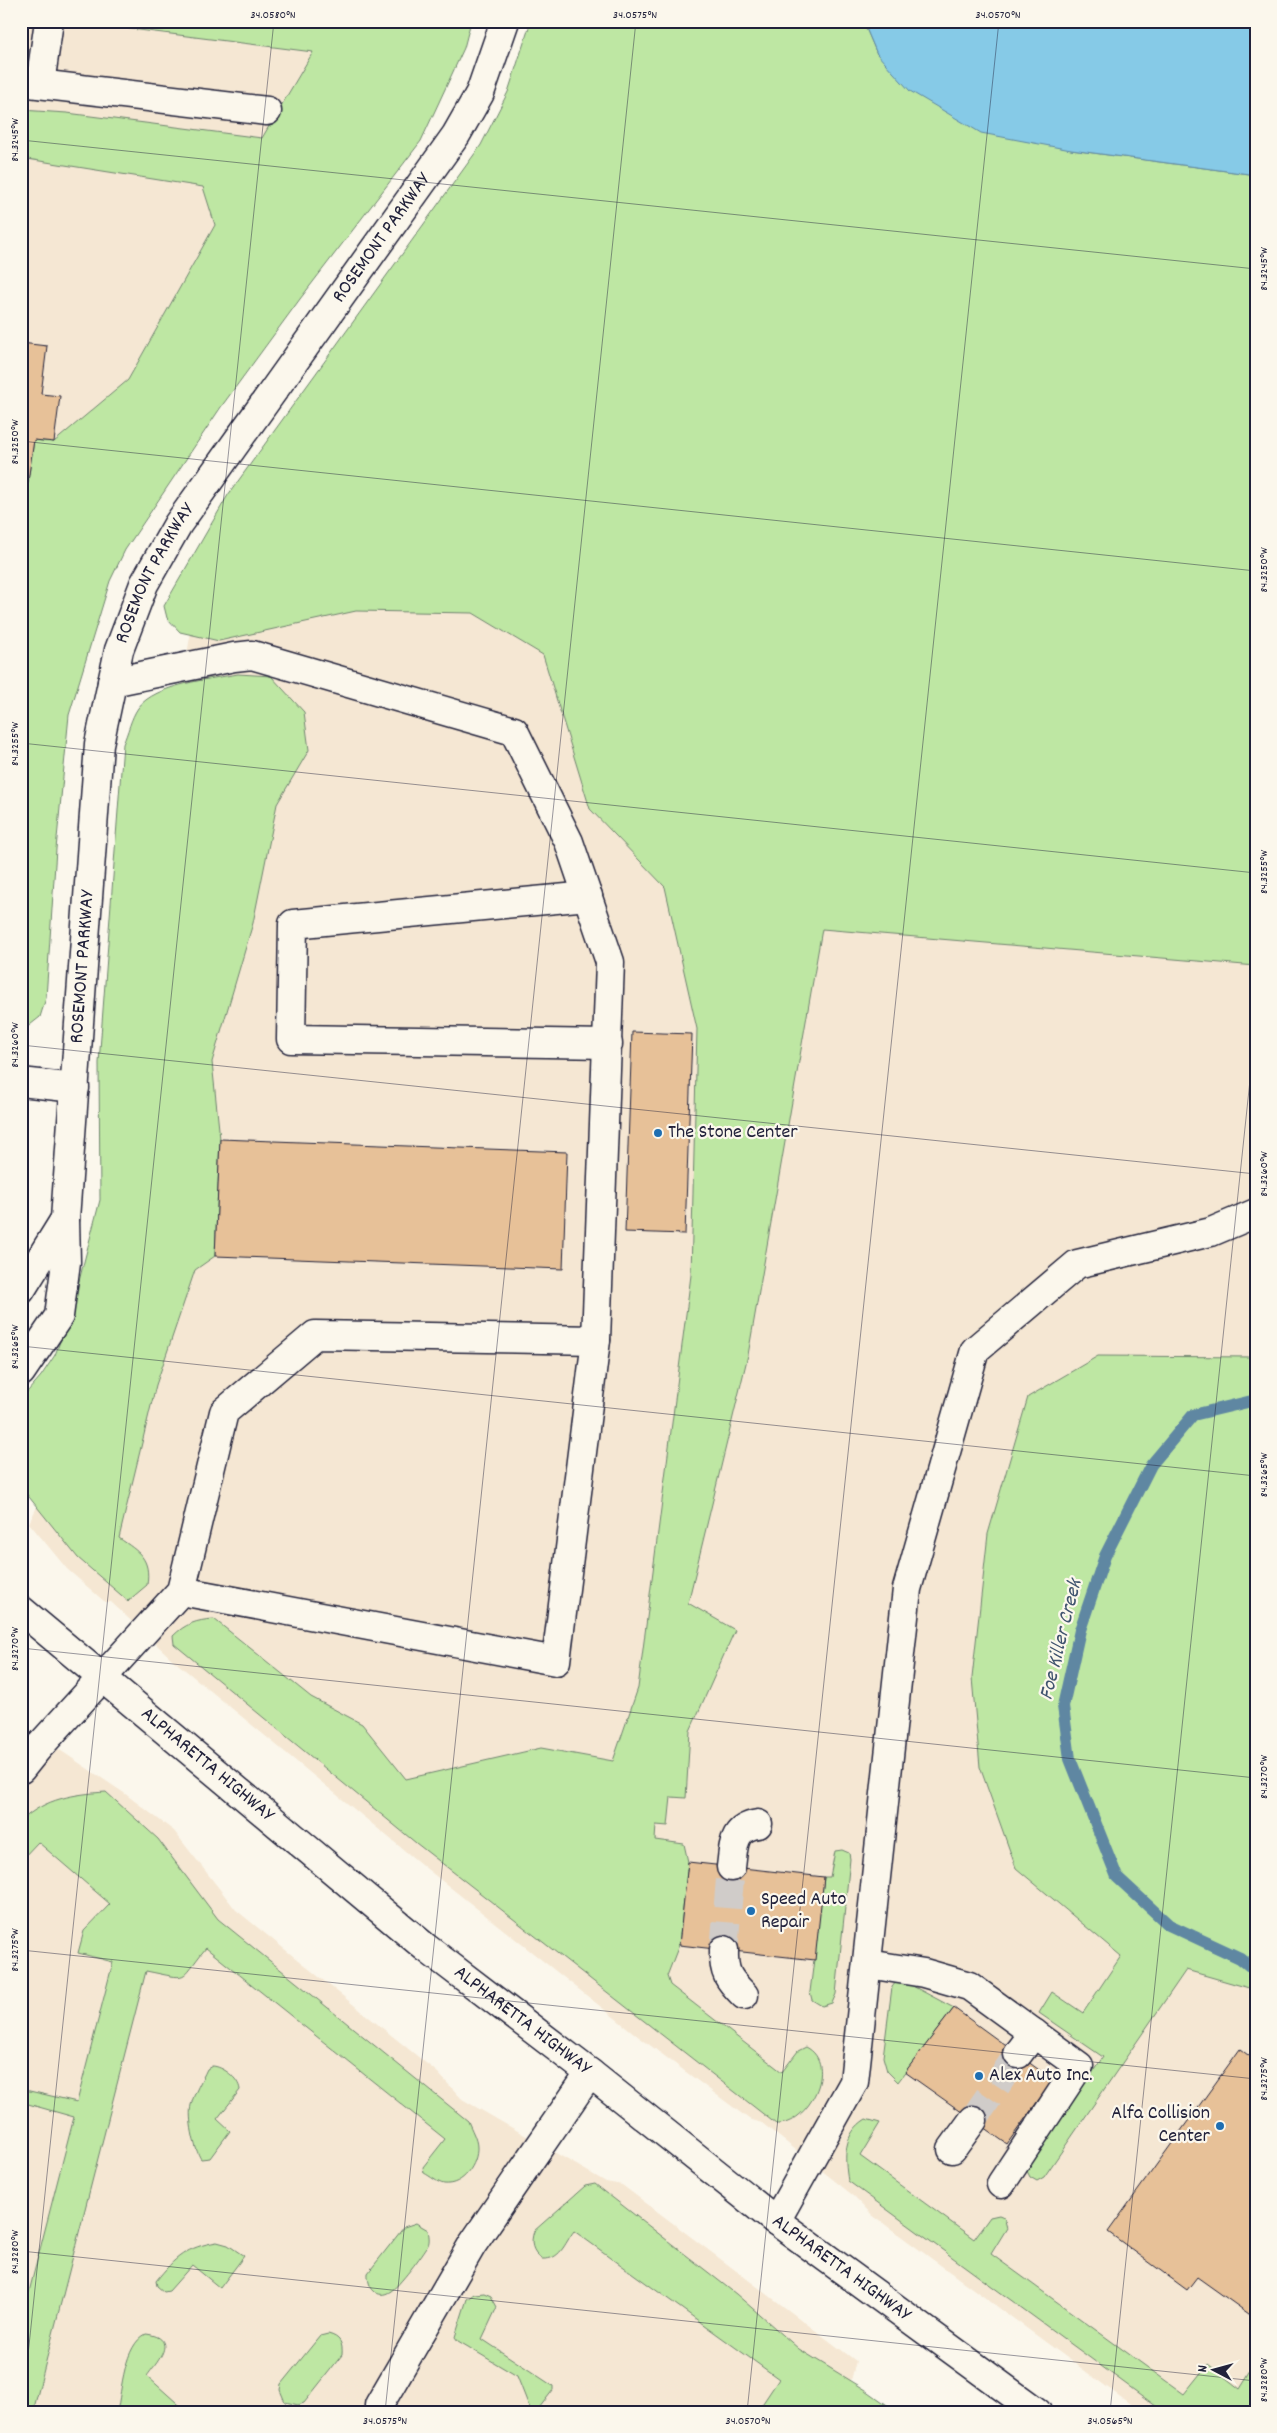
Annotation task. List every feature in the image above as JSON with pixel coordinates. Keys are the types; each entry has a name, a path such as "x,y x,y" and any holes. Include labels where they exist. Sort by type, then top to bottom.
{"main road":[{"path":"49,21 31,83 267,111"},
{"name":"ROSEMONT PARKWAY","path":"21,1372 58,1316 66,1262 65,1219 99,744 119,650 144,584 178,524 456,135 480,93 505,21"},
{"path":"112,682 252,655 514,731 569,842 610,962 596,1340 556,1661 181,1591"},
{"path":"588,896 292,924 291,1039 608,1044"},
{"path":"21,1082 74,1088"},
{"path":"776,2221 854,2082 907,1589 975,1350 1077,1264 1210,1232 1256,1212"},
{"name":"ROSEMONT PARKWAY","path":"21,1290 65,1219"},
{"path":"21,1769 181,1591 224,1412 315,1335 596,1340"},
{"name":"ALPHARETTA HIGHWAY","path":"21,1610 425,1947 590,2073 776,2221 1036,2412"},
{"path":"731,1867 735,1838 741,1829 758,1824"},
{"path":"724,1950 724,1961 728,1978 744,1996"},
{"path":"868,1964 924,1973 969,1986 1079,2066 1001,2184"},
{"path":"1018,2054 1034,2032"},
{"path":"378,2410 472,2245 590,2073"},
{"path":"952,2150 973,2120"}],"shaded area":[{"path":"21,21 424,21 90,551 21,1008"},
{"path":"285,488 1256,681 1256,2412 1141,2412 872,2215 855,2197 762,2123 749,2119 639,2037 427,1869 173,1660 111,1602 105,1602 67,1569 29,1523 123,1333 166,778 191,631"},
{"path":"21,1724 124,1793 174,1831 236,1910 437,2072 462,2099 606,2182 622,2185 856,2361 843,2412 21,2412"}],"green space":[{"path":"68,21 471,21 464,48 421,141 300,299 221,407 125,550 110,581 69,715 56,849 46,998 40,1017 21,1032 21,509 27,488 34,440 54,442 128,380 215,225 203,187 21,158 21,110 67,113 262,138 313,52"},
{"path":"531,21 863,21 877,54 1071,150 1256,175 1256,966 822,929 748,1355 688,1603 735,1630 690,1731 686,1798 671,1797 668,1826 656,1825 655,1840 684,1844 688,1862 679,1945 667,1976 670,1985 782,2072 798,2051 806,2047 816,2055 820,2066 820,2079 816,2093 809,2105 799,2115 788,2122 776,2124 416,1843 174,1644 173,1636 191,1623 214,1619 311,1697 362,1724 406,1779 541,1748 613,1761 638,1688 691,1275 697,1029 665,887 590,809 543,655 473,613 356,611 219,641 180,632 167,618 164,606 228,495 481,145 508,92"},
{"path":"238,674 271,676 304,712 309,750 277,804 253,923 212,1062 220,1139 215,1256 195,1270 156,1385 119,1538 138,1552 147,1568 147,1585 128,1601 78,1558 21,1487 21,1399 41,1376 55,1355 71,1312 100,1200 99,1063 123,744 138,708 157,693 184,684"},
{"path":"1098,1356 1256,1357 1256,1990 1186,1970 1044,2177 1037,2181 1030,2177 1026,2169 1103,2057 1039,2013 1052,1992 1083,2013 1121,1956 1016,1868 980,1767 972,1678 988,1534 1028,1397"},
{"path":"106,1792 158,1839 218,1919 468,2121 476,2141 477,2154 468,2173 451,2184 444,2184 424,2173 423,2167 445,2139 206,1948 183,1976 178,1977 146,1971 33,2412 21,2412 21,2323 74,2117 21,2102 21,2089 77,2102 113,1962 78,1953 84,1931 110,1904 38,1842 21,1860 21,1821 30,1813 50,1802 83,1794"},
{"path":"842,1850 849,1853 850,1859 836,1994 832,2003 822,2006 812,2000 810,1992 824,1877 830,1877 835,1851"},
{"path":"896,1982 905,1982 954,2008 898,2082 887,2071 883,2057 892,1987"},
{"path":"212,2066 220,2068 233,2077 237,2081 240,2090 217,2119 230,2131 210,2158 201,2159 194,2141 190,2110 192,2100 207,2069"},
{"path":"866,2119 880,2123 860,2156 974,2239 990,2217 999,2215 1004,2217 1007,2228 991,2254 1184,2394 1208,2364 1240,2389 1256,2363 1256,2412 1164,2412 848,2181 846,2155 849,2138 858,2125"},
{"path":"595,2184 736,2294 799,2349 866,2390 897,2412 757,2412 779,2379 574,2231 558,2254 548,2259 542,2259 536,2253 533,2246 534,2231 585,2186"},
{"path":"416,2223 428,2230 428,2245 411,2270 391,2291 386,2294 377,2293 369,2283 368,2273 404,2227"},
{"path":"217,2242 228,2245 244,2256 220,2288 192,2265 169,2291 164,2292 157,2286 156,2281 169,2265 182,2254 197,2247"},
{"path":"484,2293 491,2296 497,2307 482,2339 553,2386 553,2390 536,2412 530,2409 517,2376 458,2341 455,2337 467,2299 474,2294"},
{"path":"146,2334 156,2336 162,2340 164,2345 160,2358 147,2376 187,2412 117,2412 128,2357 139,2340"},
{"path":"328,2334 340,2341 342,2355 304,2403 298,2405 285,2402 280,2390 281,2384 320,2336"}],"water":[{"path":"863,21 1256,21 1256,175 1071,150 981,133 910,91 877,54"}],"building":[{"path":"21,343 47,346 41,394 60,396 54,442 34,440 27,488 21,487"},
{"name":"The Stone Center","path":"632,1032 692,1034 685,1234 625,1232"},
{"path":"220,1139 567,1152 563,1269 215,1256"},
{"name":"Speed Auto Repair","path":"688,1862 824,1877 815,1960 679,1945"},
{"name":"Alex Auto Inc.","path":"954,2008 1053,2080 1007,2144 905,2072"},
{"name":"Alfa Collision Center","path":"1240,2049 1256,2061 1256,2191 1253,2196 1256,2198 1256,2319 1197,2277 1187,2290 1108,2232"}],"waterway":[{"name":"Foe Killer Creek","path":"1256,1400 1193,1415 1151,1465 1105,1556 1080,1630 1063,1706 1070,1759 1117,1877 1169,1925 1240,1958 1256,1971"}],"tunnel":[{"path":"724,1950 731,1867"},
{"path":"973,2120 1018,2054"}],"place":[{"name":"The Stone Center","path":"658,1133"},
{"name":"Speed Auto Repair","path":"751,1911"},
{"name":"Alex Auto Inc.","path":"979,2076"},
{"name":"Alfa Collision Center","path":"1220,2126"}]}
